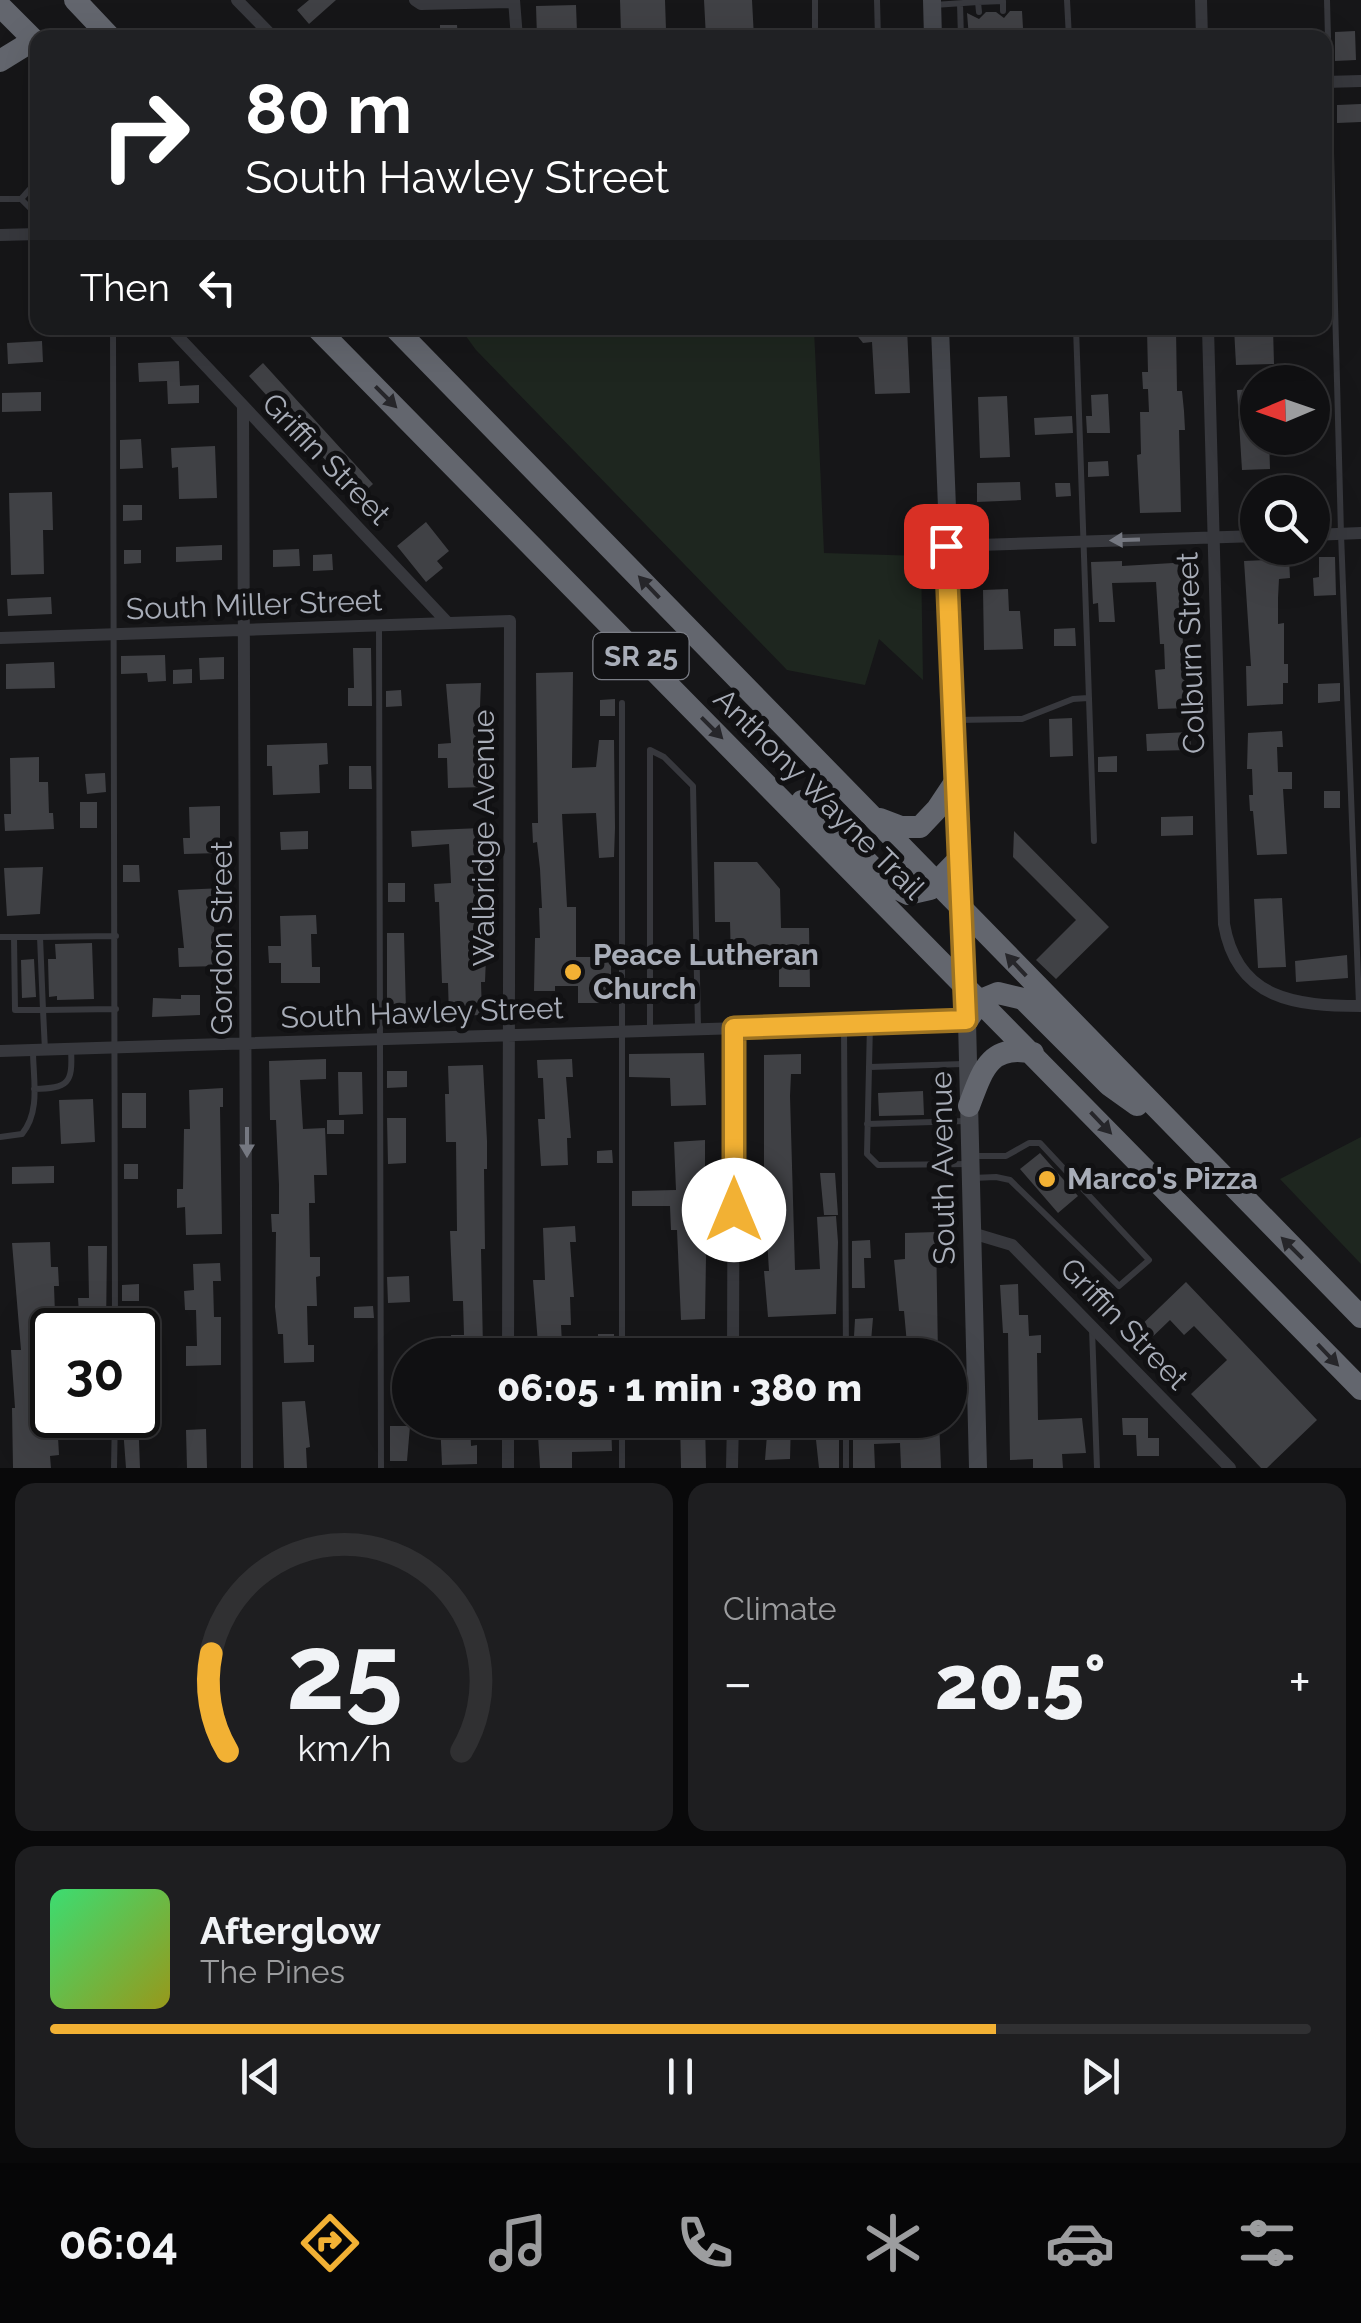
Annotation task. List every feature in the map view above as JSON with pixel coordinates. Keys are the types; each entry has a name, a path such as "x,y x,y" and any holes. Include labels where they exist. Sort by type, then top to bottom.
{"highway":[{"path":"75,0 103,30"},
{"path":"0,6 30,36"},
{"path":"0,61 30,45"},
{"name":"Anthony Wayne Trail","path":"325,335 1361,1389"},
{"name":"Anthony Wayne Trail","path":"402,335 1361,1317"},
{"path":"874,816 901,827 920,826 938,809 957,779"},
{"path":"775,792 810,804 890,885 908,894 930,889 960,858"},
{"path":"966,1020 973,992 1023,999 1109,1085 1185,1139"},
{"path":"969,1114 984,1069 998,1054 1012,1050 1033,1053"}],"street":[{"path":"237,0 266,30"},
{"path":"415,0 421,4 514,1 516,30"},
{"path":"1201,0 1202,30"},
{"path":"932,3 934,30"},
{"path":"1332,82 1361,80"},
{"path":"0,236 30,234"},
{"name":"Griffin Street","path":"176,335 448,623"},
{"path":"940,335 961,906 973,992"},
{"name":"Colburn Street","path":"1208,335 1224,924 1228,950 1266,991 1297,1004 1360,1006"},
{"name":"Gordon Street","path":"244,408 247,1468"},
{"path":"1330,534 1361,533"},
{"path":"946,546 1240,537"},
{"name":"South Miller Street","path":"0,638 510,621"},
{"name":"Walbridge Avenue","path":"508,1338 510,621"},
{"name":"South Hawley Street","path":"0,1052 966,1020"},
{"name":"South Avenue","path":"966,1020 978,1468"},
{"path":"733,1338 734,1028"},
{"name":"Griffin Street","path":"972,1234 1012,1246 1230,1468"},
{"path":"508,1438 508,1468"},
{"path":"732,1438 732,1468"}],"lane":[{"path":"814,0 815,30"},
{"path":"877,0 878,30"},
{"path":"1068,0 1068,30"},
{"path":"1327,0 1327,30"},
{"path":"932,3 1002,1 1003,12"},
{"path":"978,2 978,12"},
{"path":"960,4 961,30"},
{"path":"21,199 30,189"},
{"path":"0,199 21,199 30,208"},
{"path":"1332,243 1360,1006"},
{"path":"112,335 115,1308"},
{"path":"1076,335 1094,840"},
{"path":"379,626 382,1468"},
{"path":"955,720 1022,718 1063,702 1088,698"},
{"path":"622,703 622,1338"},
{"path":"650,1031 650,750 664,756 693,786 698,1029"},
{"path":"0,937 116,936"},
{"path":"14,937 15,1010 116,1009"},
{"path":"0,1137 22,1134 34,1112 44,1010 40,937"},
{"path":"844,1024 846,1338"},
{"path":"870,1024 867,1154 878,1165 970,1166 1040,1143 1149,1260 1120,1286 1010,1180 970,1166"},
{"path":"34,1090 60,1087 68,1082 72,1073 70,1049"},
{"path":"870,1067 968,1064"},
{"path":"867,1124 969,1114"},
{"path":"1092,1327 1097,1468"},
{"path":"114,1468 115,1438"},
{"path":"622,1438 622,1468"},
{"path":"846,1438 846,1468"}],"shaded area":[{"path":"465,335 814,335 824,553 921,556 923,680 879,639 865,685 787,670"},
{"path":"1361,1137 1361,1264 1280,1179"}],"building":[{"path":"309,0 336,0 309,24 297,10"},
{"path":"620,0 665,0 666,30 621,30"},
{"path":"704,0 752,0 754,30 706,30"},
{"path":"576,5 577,30 537,30 536,6"},
{"path":"1010,11 1022,11 1023,28 968,30 967,13 979,19 986,12 996,12 1004,18"},
{"path":"440,25 457,25 457,30 440,30"},
{"path":"1355,31 1356,60 1335,61 1335,32"},
{"path":"1361,104 1361,122 1337,123 1337,105"},
{"path":"857,335 907,335 910,393 875,394 872,342 863,343"},
{"path":"1147,335 1176,335 1177,391 1182,391 1185,430 1179,430 1181,512 1140,513 1137,455 1141,454 1140,412 1149,412 1142,372 1148,372"},
{"path":"1234,335 1273,335 1274,364 1236,365"},
{"path":"42,341 43,362 8,364 7,343"},
{"path":"179,361 180,386 199,385 199,403 168,404 167,381 139,382 138,363"},
{"path":"263,363 373,484 359,497 249,376"},
{"path":"1237,390 1240,390 1240,438"},
{"path":"41,392 41,411 2,412 2,393"},
{"path":"1108,394 1110,433 1087,433 1086,416 1092,416 1091,395"},
{"path":"1007,396 1010,457 980,458 978,397"},
{"path":"1072,416 1073,433 1035,435 1034,418"},
{"path":"141,439 143,468 120,469 120,440"},
{"path":"215,446 217,498 179,499 178,467 172,468 171,448"},
{"path":"1241,455 1270,455 1270,469 1242,470"},
{"path":"1108,461 1109,476 1088,477 1088,462"},
{"path":"1020,482 1021,500 977,502 977,483"},
{"path":"1055,483 1070,483 1071,496 1056,497"},
{"path":"52,492 53,530 43,530 44,574 11,575 9,493"},
{"path":"123,505 142,505 142,520 123,521"},
{"path":"426,522 449,551 437,561 443,568 426,582 397,546"},
{"path":"222,545 222,560 176,562 176,547"},
{"path":"299,549 300,566 273,567 273,550"},
{"path":"124,550 141,550 141,563 124,564"},
{"path":"332,554 333,570 313,571 313,555"},
{"path":"1330,557 1335,557 1336,595 1314,596 1313,578 1319,577 1319,565 1330,565"},
{"path":"1122,561 1122,566 1190,562 1189,603 1182,603 1183,650 1189,668 1188,708 1158,709 1155,670 1165,669 1156,582 1112,583 1115,622 1099,622 1098,603 1093,604 1091,562"},
{"path":"1244,565 1289,565 1290,578 1279,579 1278,598 1278,624 1284,623 1284,664 1288,664 1283,704 1247,706 1246,666 1251,666"},
{"path":"1008,589 1009,611 1020,611 1023,649 984,650 983,590"},
{"path":"51,597 52,614 8,616 7,599"},
{"path":"1075,628 1076,646 1054,646 1054,629"},
{"path":"353,648 371,648 372,706 348,706 348,688 354,688"},
{"path":"165,655 166,681 148,682 147,673 121,674 121,656"},
{"path":"224,657 224,679 200,680 199,658"},
{"path":"54,662 55,688 6,689 6,664"},
{"path":"192,669 192,683 173,684 173,670"},
{"path":"573,672 572,768 596,767 599,740 614,740 614,857 599,858 596,813 562,814 567,907 576,907 576,957 611,957 611,1003 578,1003 578,986 534,991 535,938 540,938 542,908 532,823 538,823 536,673"},
{"path":"481,683 480,769 484,769 485,787 448,788 447,758 438,758 438,744 451,743 446,684"},
{"path":"1340,683 1340,701 1318,703 1318,684"},
{"path":"401,690 402,706 386,707 386,691"},
{"path":"615,699 615,716 600,716 600,700"},
{"path":"1072,718 1073,756 1050,757 1049,719"},
{"path":"1282,731 1283,747 1277,747 1278,772 1292,772 1292,789 1283,789 1287,854 1257,855 1250,811 1249,795 1253,795 1252,769 1247,769 1248,733"},
{"path":"1190,732 1191,750 1147,751 1146,734"},
{"path":"327,743 328,764 319,765 320,793 273,795 267,745"},
{"path":"1117,756 1117,772 1098,772 1098,757"},
{"path":"39,757 39,782 48,782 54,829 5,831 4,814 11,814 10,758"},
{"path":"349,766 371,766 372,789 349,789"},
{"path":"105,773 106,792 87,794 85,774"},
{"path":"1324,791 1340,791 1340,808 1324,808"},
{"path":"80,802 97,802 97,828 80,828"},
{"path":"220,806 220,853 184,854 183,838 190,838 189,807"},
{"path":"1193,816 1193,835 1161,836 1161,817"},
{"path":"481,828 482,854 488,854 488,872 483,872 486,957 485,982 481,982 482,1015 449,1016 448,983 442,983 439,902 435,902 434,884 451,883 449,844 412,847 411,831"},
{"path":"308,831 308,849 281,850 280,832"},
{"path":"1014,831 1109,927 1056,979 1036,960 1076,920 1013,857"},
{"path":"714,862 757,862 780,889 781,928 809,928 810,987 779,987 779,960 731,961 730,922 715,922"},
{"path":"123,865 139,865 140,882 123,882"},
{"path":"43,867 40,914 7,916 4,868"},
{"path":"388,883 405,883 405,902 388,902"},
{"path":"224,888 225,907 213,908 219,966 179,967 178,948 184,948 178,890"},
{"path":"1282,898 1286,967 1258,968 1254,899"},
{"path":"316,915 317,934 311,934 312,967 320,967 320,983 281,983 281,963 269,963 268,946 281,946 280,916"},
{"path":"387,933 404,933 406,1011 387,1012"},
{"path":"92,943 94,999 49,997 48,959 56,959 55,944"},
{"path":"1347,955 1348,978 1296,982 1295,961"},
{"path":"34,959 36,997 22,998 21,960"},
{"path":"181,995 200,995 200,1015 152,1017 153,998 181,999"},
{"path":"704,1053 706,1105 671,1106 670,1078 629,1077 629,1054"},
{"path":"801,1054 801,1074 791,1074 790,1096 795,1270 820,1269 817,1217 836,1216 836,1314 768,1317 764,1271 769,1271 764,1191 764,1055"},
{"path":"326,1059 326,1079 300,1080 303,1129 325,1128 327,1175 314,1175 315,1203 309,1203 310,1257 320,1257 317,1306 307,1306 308,1345 314,1345 314,1362 284,1363 283,1334 278,1334 275,1307 276,1232 272,1232 271,1214 279,1214 279,1185 276,1120 270,1120 269,1061"},
{"path":"572,1059 573,1077 566,1077 571,1138 567,1138 568,1165 541,1166 538,1119 545,1119 543,1078 538,1078 537,1060"},
{"path":"483,1065 487,1169 485,1249 481,1249 483,1338 451,1338 464,1335 463,1301 453,1301 450,1231 457,1231 456,1142 446,1142 448,1066"},
{"path":"387,1071 407,1071 407,1087 387,1088"},
{"path":"338,1072 362,1072 363,1114 339,1115"},
{"path":"223,1088 222,1234 186,1235 185,1207 177,1208 177,1189 183,1189 184,1129 190,1129 189,1090"},
{"path":"923,1091 924,1115 879,1116 878,1093"},
{"path":"122,1093 146,1093 146,1128 122,1128"},
{"path":"93,1099 95,1142 61,1144 59,1100"},
{"path":"387,1118 406,1118 406,1163 388,1164"},
{"path":"327,1120 344,1120 344,1134 327,1134"},
{"path":"705,1140 705,1319 681,1320 677,1230 671,1230 670,1206 632,1206 632,1191 676,1190 674,1142"},
{"path":"612,1150 613,1163 597,1163 597,1151"},
{"path":"1040,1153 1078,1196 1058,1213 1020,1169"},
{"path":"124,1164 138,1164 138,1179 124,1179"},
{"path":"54,1166 54,1183 12,1184 12,1167"},
{"path":"820,1173 835,1173 838,1215 824,1215"},
{"path":"575,1226 576,1242 570,1242 574,1297 570,1297 571,1325 561,1325 562,1338 538,1338 533,1280 545,1280 543,1228"},
{"path":"936,1232 938,1338 906,1338 904,1311 899,1311 894,1260 905,1259 905,1233"},
{"path":"870,1240 871,1258 864,1258 865,1288 852,1288 852,1241"},
{"path":"50,1242 51,1267 58,1267 55,1308 30,1308 30,1438 58,1438 59,1455 50,1456 51,1468 13,1468 15,1408 11,1350 21,1350 12,1243"},
{"path":"88,1246 107,1246 106,1308 79,1308 78,1298 89,1298"},
{"path":"220,1263 221,1281 213,1281 214,1317 221,1317 221,1365 186,1366 186,1346 197,1346 196,1310 185,1310 184,1291 194,1290 193,1264"},
{"path":"409,1276 410,1302 388,1303 387,1277"},
{"path":"1186,1282 1317,1420 1267,1468 1261,1468 1191,1394 1227,1360 1194,1326 1184,1335 1170,1320 1144,1345 1133,1333"},
{"path":"139,1284 139,1301 122,1301 122,1285"},
{"path":"1018,1284 1019,1315 1028,1315 1029,1336 1041,1335 1041,1353 1037,1353 1038,1420 1082,1418 1086,1453 1062,1454 1063,1468 1033,1468 1033,1459 1010,1460 1008,1333 1003,1333 1000,1285"},
{"path":"373,1306 374,1318 354,1318 354,1307"},
{"path":"873,1318 871,1338 854,1338 855,1319"},
{"path":"598,1334 614,1334 614,1338 598,1338"},
{"path":"305,1401 310,1447 306,1448 307,1468 284,1468 282,1402"},
{"path":"1122,1418 1148,1418 1148,1438 1159,1438 1159,1456 1137,1456 1136,1435 1123,1435"},
{"path":"392,1426 392,1438 409,1438 407,1461 390,1461"},
{"path":"206,1429 207,1468 187,1468 186,1430"},
{"path":"124,1438 139,1438 140,1468 126,1468"},
{"path":"441,1438 471,1438 471,1446 477,1445 477,1464 442,1465"},
{"path":"538,1438 612,1438 612,1451 572,1452 572,1468 540,1468"},
{"path":"680,1438 705,1438 706,1468 681,1468"},
{"path":"767,1438 791,1438 790,1459 765,1460"},
{"path":"853,1438 940,1438 941,1468 901,1468 900,1443 874,1444 875,1468 853,1468"},
{"path":"839,1439 839,1468 819,1468 816,1440"}],"place":[{"name":"Peace Lutheran Church","path":"573,972"},
{"name":"Marco's Pizza","path":"1047,1179"}],"route":[{"path":"734,1210 734,1028 966,1020 946,546"}]}
